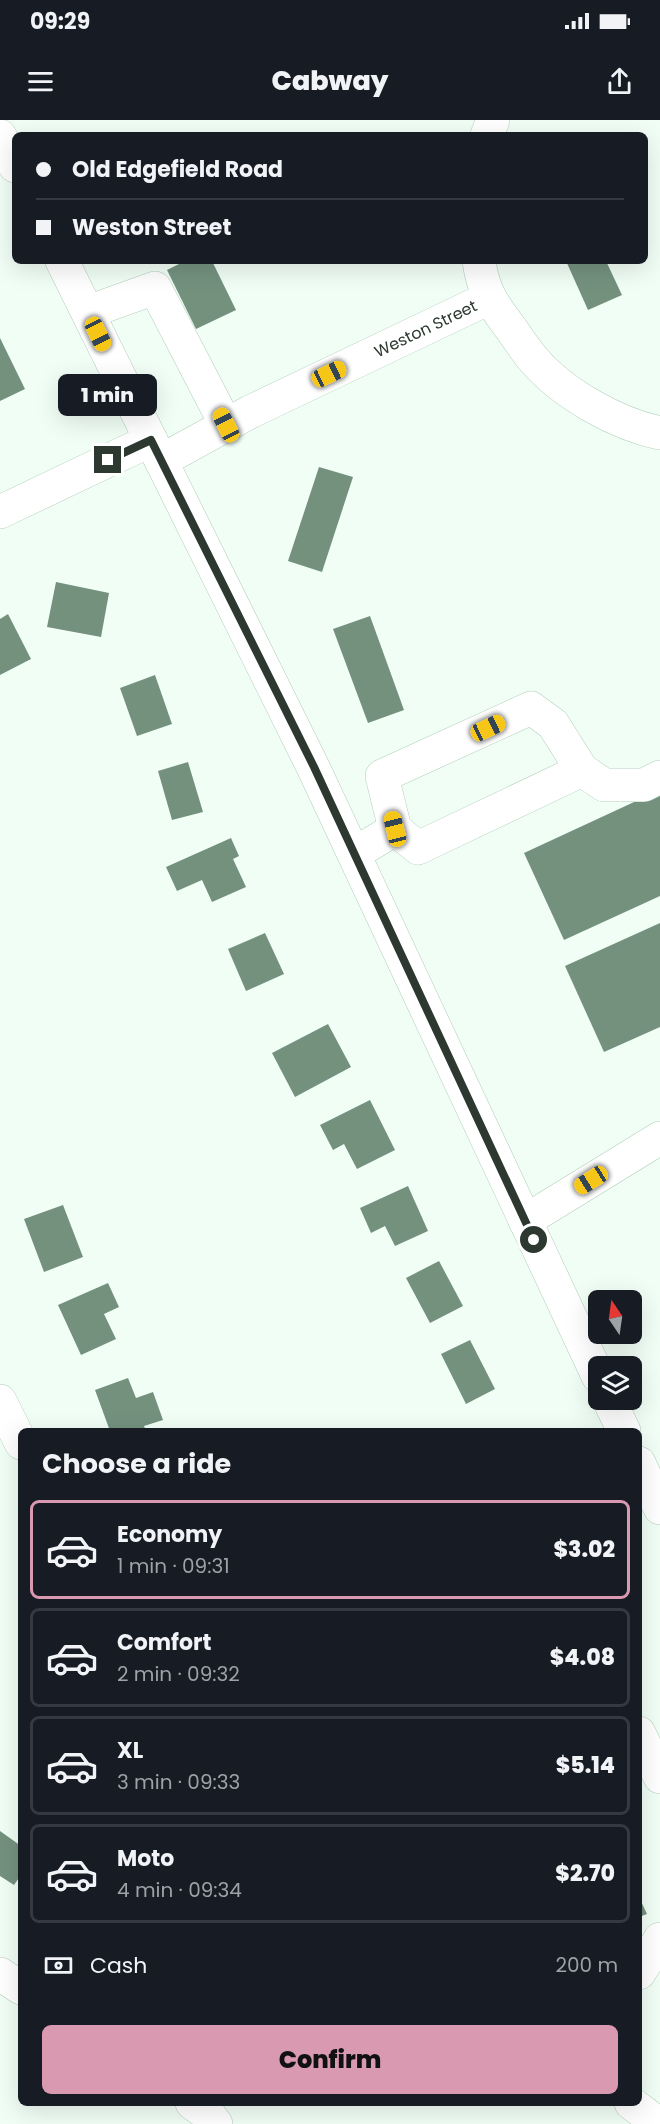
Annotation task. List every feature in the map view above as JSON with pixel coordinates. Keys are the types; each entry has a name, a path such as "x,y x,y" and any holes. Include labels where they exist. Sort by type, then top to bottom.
{"street":[{"path":"0,136 12,160"},
{"path":"64,264 314,767 589,1356"},
{"path":"480,264 489,298"},
{"path":"88,312 155,288 226,425"},
{"name":"Weston Street","path":"0,513 156,450 226,425 489,298 535,361 560,384 587,403 618,419 660,433"},
{"path":"582,770 418,848 395,829 382,776 531,708 553,724 582,770 604,785 644,785 660,777"},
{"path":"354,854 395,829"},
{"path":"525,1221 660,1137"},
{"path":"0,1401 18,1437"},
{"path":"614,1410 623,1428"},
{"path":"642,1469 660,1508"},
{"path":"642,1738 660,1777"},
{"path":"642,1968 660,1939"},
{"path":"0,1974 18,1986"},
{"path":"196,2106 210,2116 216,2124"},
{"path":"635,2106 659,2124"}],"building":[{"path":"179,264 213,264 236,310 196,329 167,270"},
{"path":"567,264 607,264 622,295 588,310"},
{"path":"0,338 25,389 0,401"},
{"path":"319,467 353,477 322,572 288,561"},
{"path":"56,582 109,593 101,637 47,627"},
{"path":"8,614 31,659 0,675 0,619"},
{"path":"370,616 404,710 368,723 333,629"},
{"path":"155,675 172,724 137,736 120,688"},
{"path":"188,762 203,812 172,820 158,771"},
{"path":"660,790 660,896 564,940 524,853"},
{"path":"231,838 239,856 233,859 246,887 212,902 202,880 177,891 166,867"},
{"path":"660,923 660,1027 604,1052 565,966"},
{"path":"265,933 284,974 246,991 228,949"},
{"path":"328,1024 351,1067 295,1097 272,1053"},
{"path":"370,1100 395,1150 357,1169 344,1144 333,1150 320,1125"},
{"path":"408,1186 428,1231 395,1246 385,1226 371,1233 360,1208"},
{"path":"63,1205 83,1257 44,1272 24,1219"},
{"path":"439,1261 463,1306 430,1323 406,1278"},
{"path":"108,1283 119,1307 104,1314 116,1339 81,1355 58,1305"},
{"path":"470,1340 495,1389 466,1404 441,1354"},
{"path":"128,1378 136,1398 153,1392 163,1420 144,1426 145,1428 109,1428 95,1390"},
{"path":"0,1831 18,1844 18,1879 14,1885 0,1876"},
{"path":"642,1903 647,1914 642,1916"}],"route":[{"path":"108,460 151,440 314,767 534,1240"}]}
